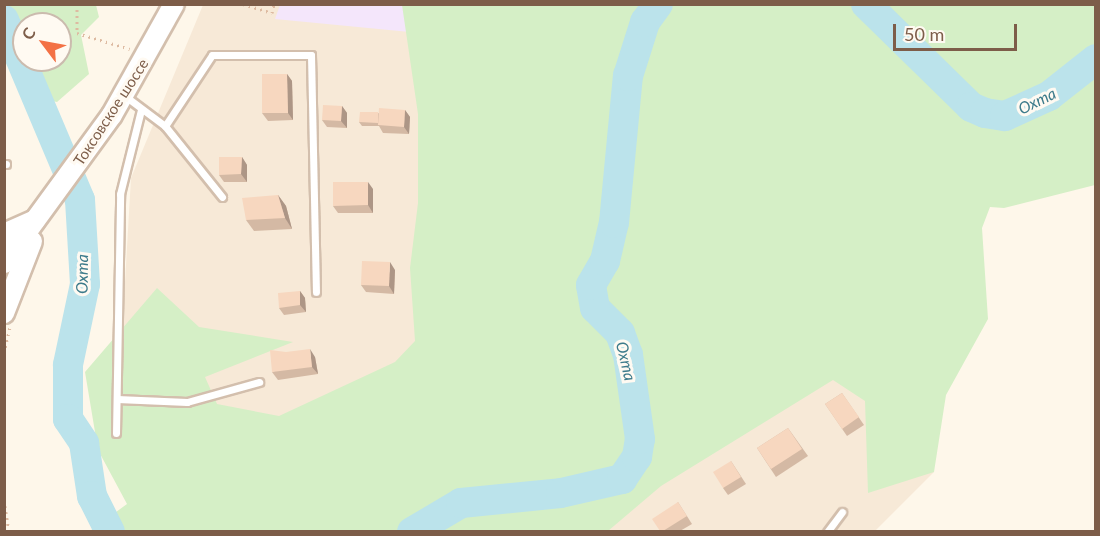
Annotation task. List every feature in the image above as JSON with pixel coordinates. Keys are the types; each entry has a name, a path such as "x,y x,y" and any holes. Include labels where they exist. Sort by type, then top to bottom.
{"main road":[{"name":"Токсовское шоссе","path":"43,216 112,115 174,4"},
{"path":"4,234 43,216"},
{"path":"4,263 43,216"},
{"path":"4,313 43,216"}],"lane":[{"path":"165,126 212,55 311,55 316,292"},
{"path":"124,95 165,126 222,197"},
{"path":"116,433 120,194 141,110"},
{"path":"117,399 187,402 258,381"},
{"path":"827,531 842,512"}],"path":[{"path":"79,4 76,33 132,49"},
{"path":"243,4 272,13 274,4"},
{"path":"4,500 9,531"}],"shaded area":[{"path":"203,5 421,5 475,347 343,442 118,404 131,178"},
{"path":"280,5 421,5 420,33 275,19"},
{"path":"837,366 934,472 875,531 560,532"}],"green space":[{"path":"5,5 96,5 99,17 81,35 89,74 57,102 42,99 30,72 72,72 72,12 12,12 12,25"},
{"path":"402,5 1095,5 1095,185 1004,208 990,207 982,228 988,319 946,395 934,472 868,493 865,401 833,380 661,486 608,531 90,531 127,504 98,450 85,372 157,288 199,327 293,342 205,377 217,404 279,416 395,362 415,341 410,268 418,203 418,114"}],"building":[{"path":"262,74 287,74 288,113 262,113"},
{"path":"323,105 342,106 341,121 322,120"},
{"path":"379,108 405,110 404,127 378,125"},
{"path":"360,112 378,112 378,123 359,122"},
{"path":"219,157 242,157 241,174 219,175"},
{"path":"333,182 368,182 368,205 333,206"},
{"path":"278,195 285,218 246,220 242,198"},
{"path":"362,261 390,262 389,286 361,285"},
{"path":"300,291 300,305 279,308 278,293"},
{"path":"310,349 312,367 272,372 270,350 286,352"},
{"path":"842,393 859,417 842,429 825,404"},
{"path":"788,428 802,449 771,469 757,448"},
{"path":"731,461 741,477 723,488 713,472"},
{"path":"678,502 687,516 660,531 652,519"}],"waterway":[{"name":"Охта","path":"412,532 461,503 561,493 622,479 637,457 640,439 628,355 620,333 595,308 591,285 605,261 614,223 628,76 645,22 658,4"},
{"name":"Охта","path":"866,4 971,107 985,113 1005,116 1049,96 1096,59"},
{"name":"Охта","path":"4,20 80,200 85,284 68,365 68,419 84,443 92,496 110,532"}]}
